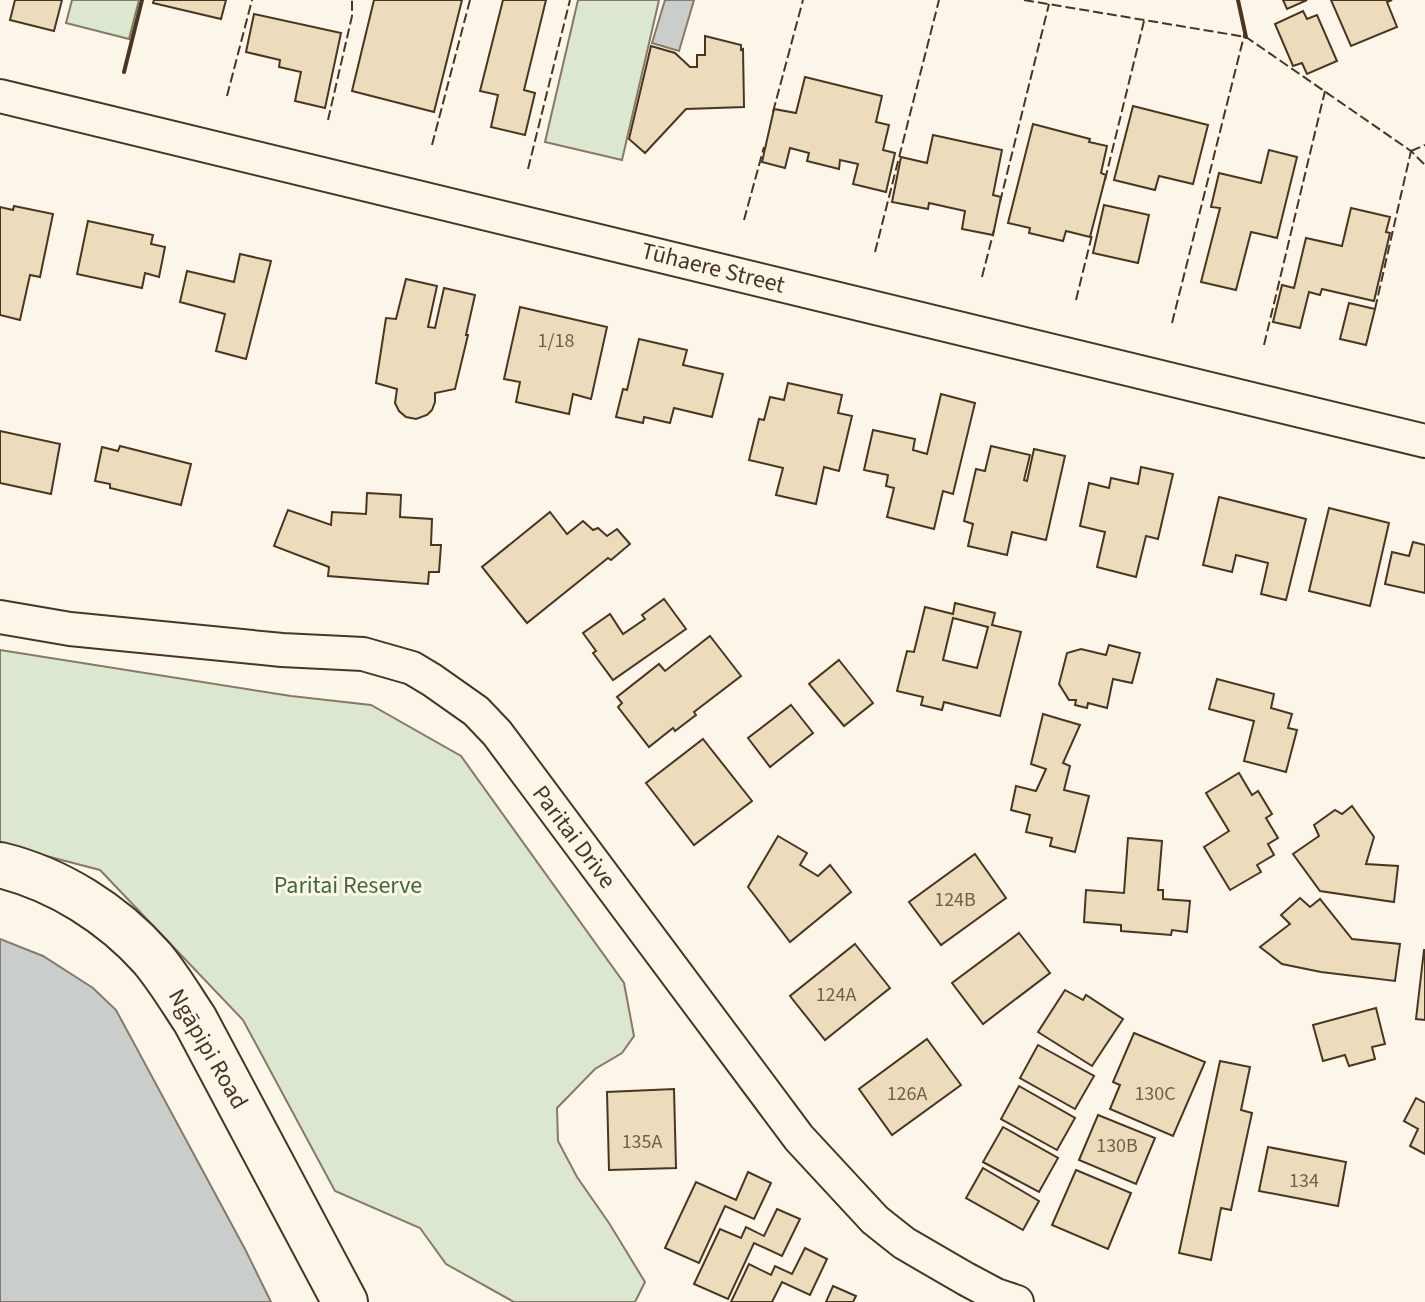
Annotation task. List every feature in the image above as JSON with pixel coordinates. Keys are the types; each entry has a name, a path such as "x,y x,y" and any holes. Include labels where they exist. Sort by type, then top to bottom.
{"main road":[{"name":"Ngāpipi Road","path":"0,865 52,884 89,904 122,928 152,958 195,1020 345,1302"}],"street":[{"name":"Tūhaere Street","path":"0,96 1425,441"},
{"name":"Paritai Drive","path":"0,617 70,629 282,650 363,654 412,668 454,694 497,733 799,1138 875,1220 904,1243 996,1295 1017,1302"}],"green space":[{"path":"72,0 139,0 129,39 66,23"},
{"path":"578,0 659,0 622,160 545,142"},
{"name":"Paritai Reserve","path":"0,650 291,696 371,705 461,756 624,983 634,1036 622,1053 595,1069 557,1108 558,1141 577,1177 645,1282 635,1302 514,1302 446,1264 420,1228 335,1191 243,1020 100,870 0,844"}],"shaded area":[{"path":"665,0 694,0 679,51 652,43"},
{"path":"0,939 43,956 93,988 116,1010 271,1302 0,1302"}],"building":[{"path":"15,0 62,0 54,31 10,20"},
{"path":"154,0 226,0 221,19 153,3"},
{"path":"374,0 462,0 434,112 352,91"},
{"path":"503,0 546,0 524,90 535,93 525,135 491,127 498,95 480,91"},
{"path":"1283,0 1307,0 1287,9"},
{"path":"1331,0 1392,0 1387,2 1397,27 1351,46"},
{"path":"1303,11 1307,19 1317,15 1337,61 1307,74 1302,63 1293,66 1275,24"},
{"path":"254,14 341,33 325,108 295,101 301,72 279,67 280,60 246,52"},
{"path":"705,36 741,45 744,107 686,109 645,153 629,139 651,46 675,53 690,67 697,67 697,55 705,55"},
{"path":"805,77 882,96 876,122 889,125 883,150 895,153 886,192 853,184 858,164 840,160 839,169 807,161 809,153 790,148 785,168 762,162 774,109 796,113"},
{"path":"1133,106 1208,125 1193,184 1159,176 1155,190 1114,180"},
{"path":"1033,124 1107,146 1101,173 1106,175 1090,237 1066,231 1063,241 1029,233 1030,228 1008,223"},
{"path":"933,135 1002,150 993,195 1001,197 993,235 962,229 965,211 929,203 928,209 892,202 901,157 927,163"},
{"path":"1269,150 1297,157 1277,238 1251,232 1236,290 1201,282 1220,208 1211,207 1219,173 1261,183"},
{"path":"1104,205 1149,215 1138,263 1093,253"},
{"path":"14,206 53,214 40,277 30,275 20,320 0,315 0,207 13,210"},
{"path":"1351,208 1390,217 1386,232 1390,233 1374,301 1322,289 1320,295 1309,292 1300,328 1273,322 1282,285 1294,288 1306,238 1342,246"},
{"path":"88,221 153,235 151,244 165,247 159,277 145,273 142,288 77,274"},
{"path":"240,254 271,261 246,359 216,351 225,314 180,302 187,271 234,282"},
{"path":"406,279 437,286 428,327 435,328 444,288 475,295 455,389 435,393 432,410 416,419 406,417 399,411 395,403 397,389 376,383 386,318 396,319"},
{"path":"1349,303 1375,309 1366,345 1340,339"},
{"path":"520,307 607,327 591,399 573,394 569,414 516,402 520,382 504,379"},
{"path":"639,339 687,350 683,365 723,374 712,417 674,408 670,423 644,417 643,423 616,417 623,389 627,390"},
{"path":"788,383 842,395 838,413 852,416 839,471 824,467 816,504 776,495 783,468 749,460 759,419 764,420 770,397 784,400"},
{"path":"941,394 975,403 953,494 943,491 934,529 887,517 894,488 886,486 888,475 864,470 873,430 915,439 913,450 927,454"},
{"path":"0,431 60,444 51,494 0,483"},
{"path":"120,446 191,464 181,505 110,488 110,484 95,481 102,447 118,451"},
{"path":"991,446 1030,455 1024,480 1027,481 1034,449 1065,456 1046,540 1012,532 1007,555 968,546 973,524 964,521 976,469 985,471"},
{"path":"1141,467 1173,474 1158,539 1146,536 1136,577 1097,567 1105,532 1080,526 1089,483 1109,488 1111,478 1138,484"},
{"path":"367,493 401,495 400,517 432,519 431,545 441,545 439,572 429,572 428,584 328,576 329,567 274,546 288,510 331,525 332,512 366,514"},
{"path":"1219,497 1306,519 1286,600 1261,594 1268,563 1236,555 1232,572 1203,565"},
{"path":"1329,508 1389,523 1370,606 1309,591"},
{"path":"550,512 567,534 583,521 607,536 617,529 630,544 527,623 482,567"},
{"path":"1413,542 1425,545 1425,593 1385,584 1392,552 1409,556"},
{"path":"664,599 686,629 613,680 583,633 610,614 623,634 645,619 642,615"},
{"path":"955,603 995,613 992,625 1021,632 1000,716 944,702 942,710 921,705 923,697 897,691 907,651 914,652 925,607 953,614","holes":["953,618 988,627 977,668 943,660"]},
{"path":"710,636 741,676 694,712 696,715 649,747 618,707 622,703 617,697 659,664 665,671"},
{"path":"1109,645 1140,653 1132,683 1113,679 1107,708 1088,703 1087,708 1075,705 1076,700 1069,700 1059,684 1067,653 1081,649 1106,655"},
{"path":"839,660 873,703 844,726 809,684"},
{"path":"1217,679 1274,694 1271,708 1292,714 1288,728 1297,730 1286,772 1244,761 1254,721 1209,709"},
{"path":"791,705 813,733 770,767 748,738"},
{"path":"1043,714 1080,725 1063,763 1070,766 1064,790 1089,796 1075,852 1050,846 1052,838 1026,832 1030,815 1011,810 1016,786 1036,791 1046,769 1031,764"},
{"path":"703,739 752,801 694,845 646,783"},
{"path":"1239,773 1252,795 1258,791 1272,814 1266,818 1278,838 1268,844 1274,855 1257,865 1261,872 1230,890 1204,847 1229,831 1206,793"},
{"path":"1352,806 1374,837 1366,864 1398,866 1394,902 1320,891 1293,854 1319,836 1314,825 1335,810 1342,814"},
{"path":"778,836 807,853 800,865 818,876 830,865 851,892 790,942 748,887"},
{"path":"1128,838 1162,841 1158,890 1163,890 1163,899 1190,901 1187,932 1172,930 1171,935 1121,931 1121,925 1084,922 1086,890 1124,893"},
{"path":"975,854 1006,898 941,945 909,902"},
{"path":"1300,898 1310,907 1320,899 1352,939 1400,944 1395,981 1282,964 1260,947 1290,924 1281,915"},
{"path":"1019,933 1050,973 983,1024 952,983"},
{"path":"855,944 890,988 825,1040 790,996"},
{"path":"1425,950 1425,1020 1416,1019"},
{"path":"1065,990 1083,1000 1086,995 1123,1019 1092,1066 1038,1032"},
{"path":"1376,1008 1385,1044 1372,1047 1375,1059 1349,1066 1345,1055 1323,1061 1313,1025"},
{"path":"1134,1033 1205,1062 1173,1136 1110,1109 1120,1085 1113,1082"},
{"path":"927,1039 961,1085 892,1135 859,1089"},
{"path":"1038,1045 1094,1076 1075,1109 1020,1078"},
{"path":"1220,1061 1250,1067 1241,1110 1252,1113 1231,1210 1221,1208 1211,1260 1179,1253"},
{"path":"1019,1086 1075,1118 1057,1150 1001,1119"},
{"path":"674,1089 676,1168 609,1170 607,1092"},
{"path":"1416,1098 1425,1103 1425,1154 1410,1146 1418,1129 1404,1121"},
{"path":"1098,1115 1155,1138 1136,1184 1079,1160"},
{"path":"1003,1127 1058,1158 1039,1192 983,1162"},
{"path":"1268,1147 1346,1162 1338,1206 1259,1191"},
{"path":"983,1168 1039,1201 1023,1230 966,1198"},
{"path":"1076,1170 1131,1193 1108,1249 1052,1225"},
{"path":"748,1172 771,1183 754,1219 725,1206 699,1263 665,1248 696,1182 736,1200"},
{"path":"777,1209 800,1219 782,1256 754,1243 728,1299 694,1284 720,1229 741,1238 746,1227 764,1236"},
{"path":"805,1248 827,1259 810,1295 782,1282 772,1302 731,1302 749,1264 771,1275 775,1266 792,1274"},
{"path":"833,1286 856,1296 853,1302 826,1302"}],"fence":[{"path":"227,96 252,0"},
{"path":"328,120 352,16 352,0"},
{"path":"432,145 470,0"},
{"path":"528,169 570,0"},
{"path":"773,112 803,0"},
{"path":"875,252 939,0"},
{"path":"1024,0 1246,37 1411,151 1425,165"},
{"path":"1000,202 1049,4"},
{"path":"1105,180 1144,21"},
{"path":"1172,323 1245,32"},
{"path":"1264,345 1325,91"},
{"path":"1411,151 1425,145"},
{"path":"744,220 764,147"},
{"path":"1375,309 1411,151"},
{"path":"982,277 994,230"},
{"path":"1076,300 1092,235"}],"wall":[{"path":"124,72 142,0"},
{"path":"1238,0 1246,37"}]}
